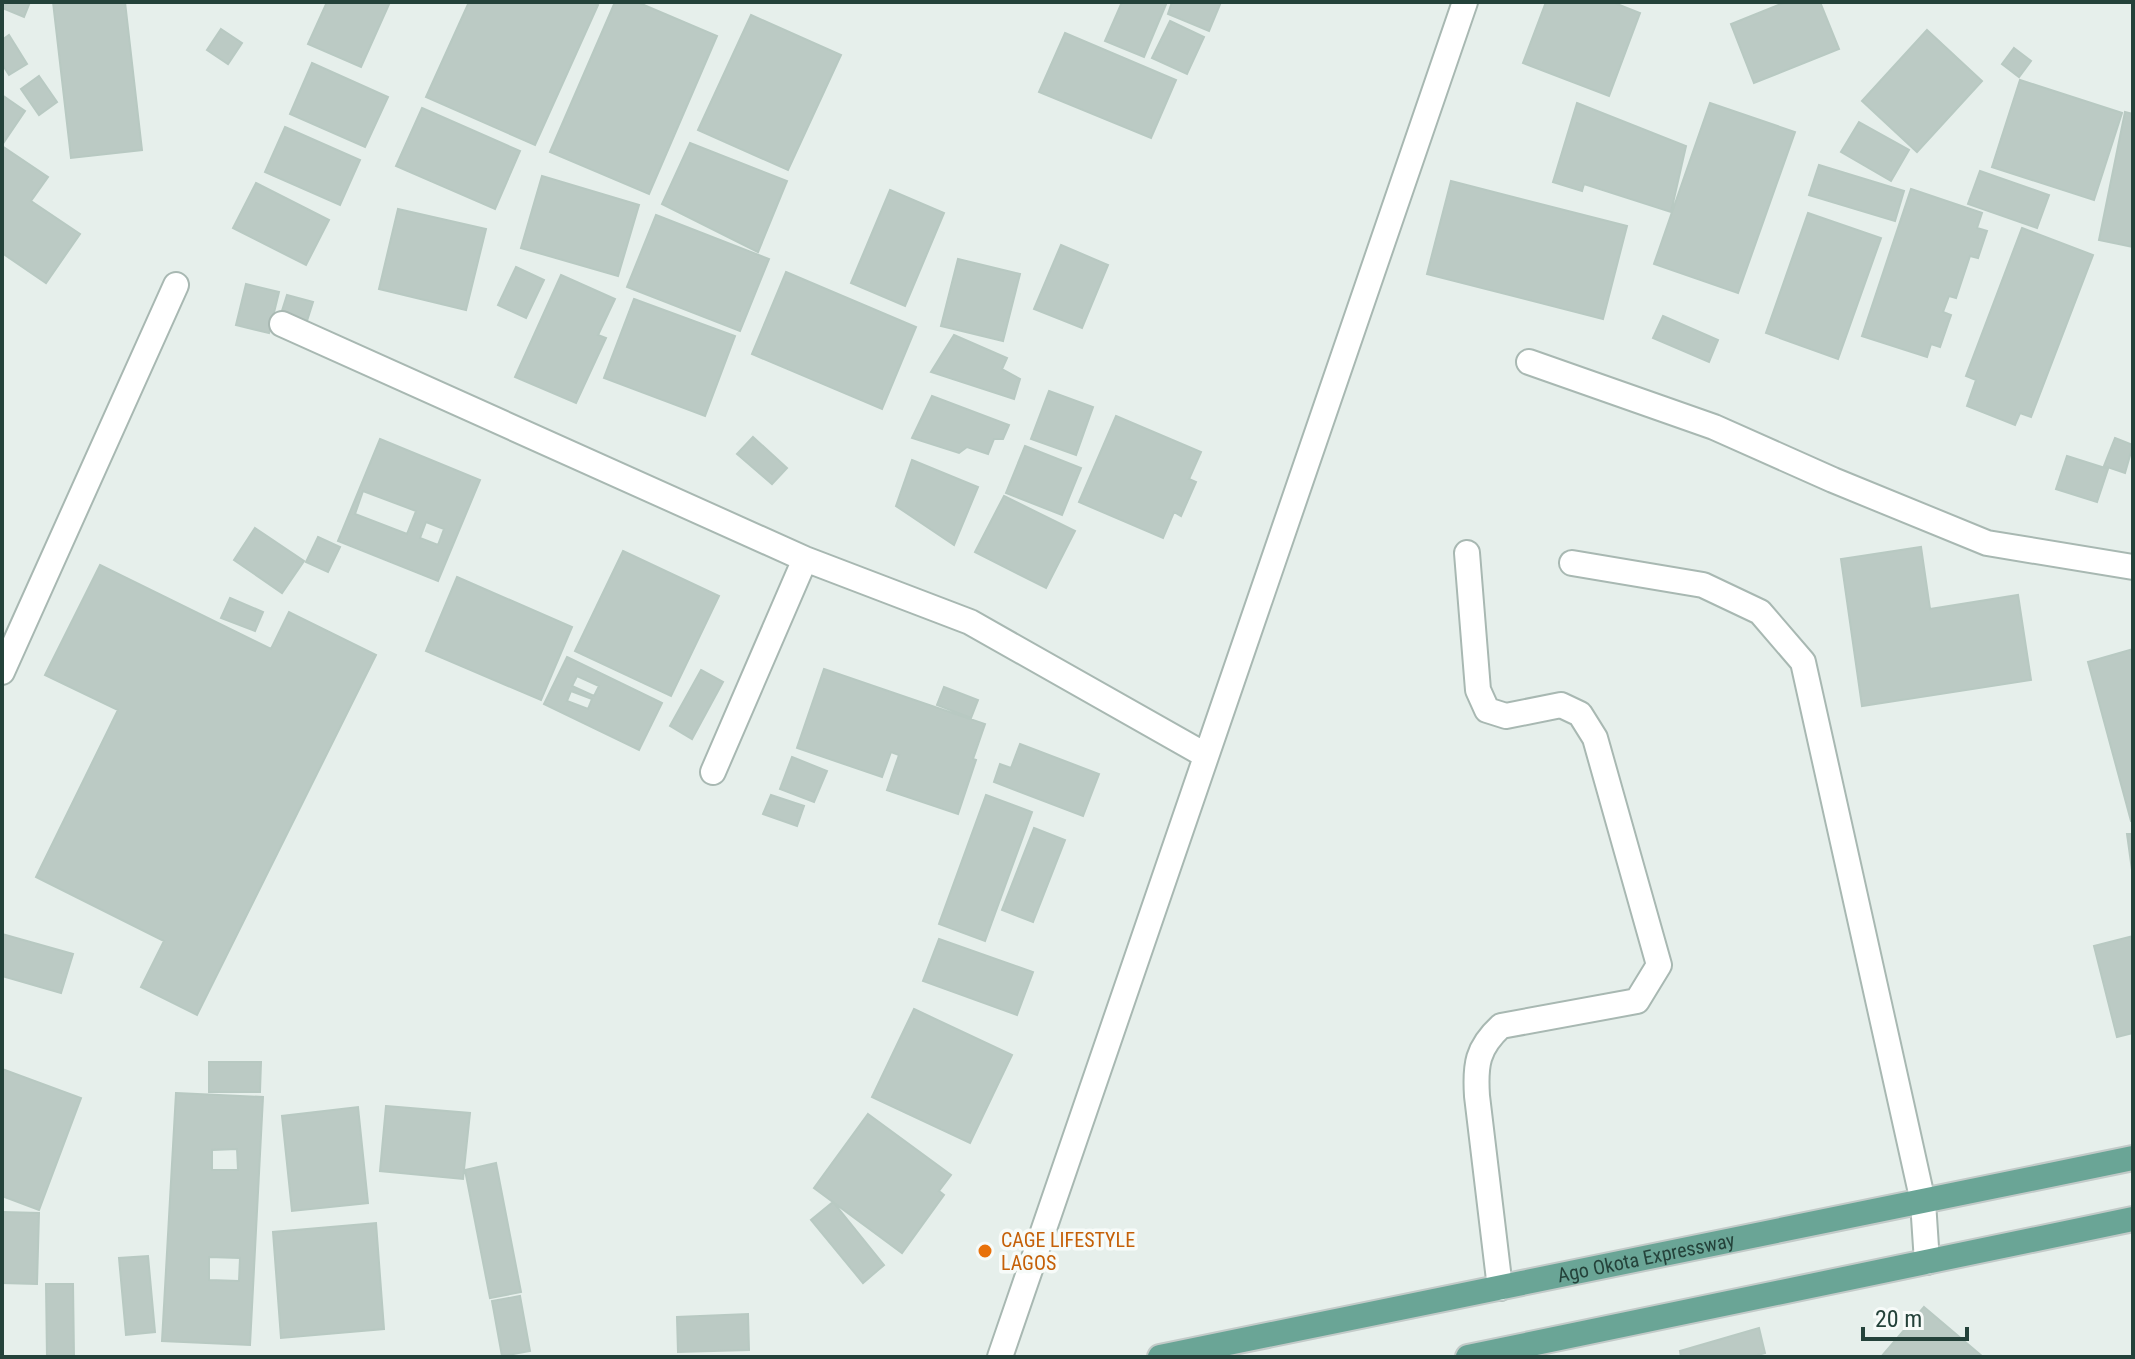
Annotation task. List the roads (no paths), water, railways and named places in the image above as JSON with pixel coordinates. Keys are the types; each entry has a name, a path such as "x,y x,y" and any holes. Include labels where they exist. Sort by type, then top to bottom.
{"main road":[{"name":"Ago Okota Expressway","path":"1160,1357 2133,1158"},
{"path":"1468,1357 2133,1219"}],"street":[{"path":"1000,1357 1465,2"},
{"path":"2,672 176,285"},
{"path":"282,324 805,559 970,622 1205,755"},
{"path":"1529,362 1714,427 1987,543 2133,567"},
{"path":"1467,553 1478,690 1487,710 1506,716 1561,705 1580,714 1595,738 1659,965 1637,1001 1501,1026 1486,1040 1475,1067 1500,1288"},
{"path":"713,772 805,559"},
{"path":"1572,563 1703,585 1760,612 1803,662 1923,1202 1927,1262"}],"place":[{"name":"CAGE LIFESTYLE LAGOS","path":"985,1251"}]}
